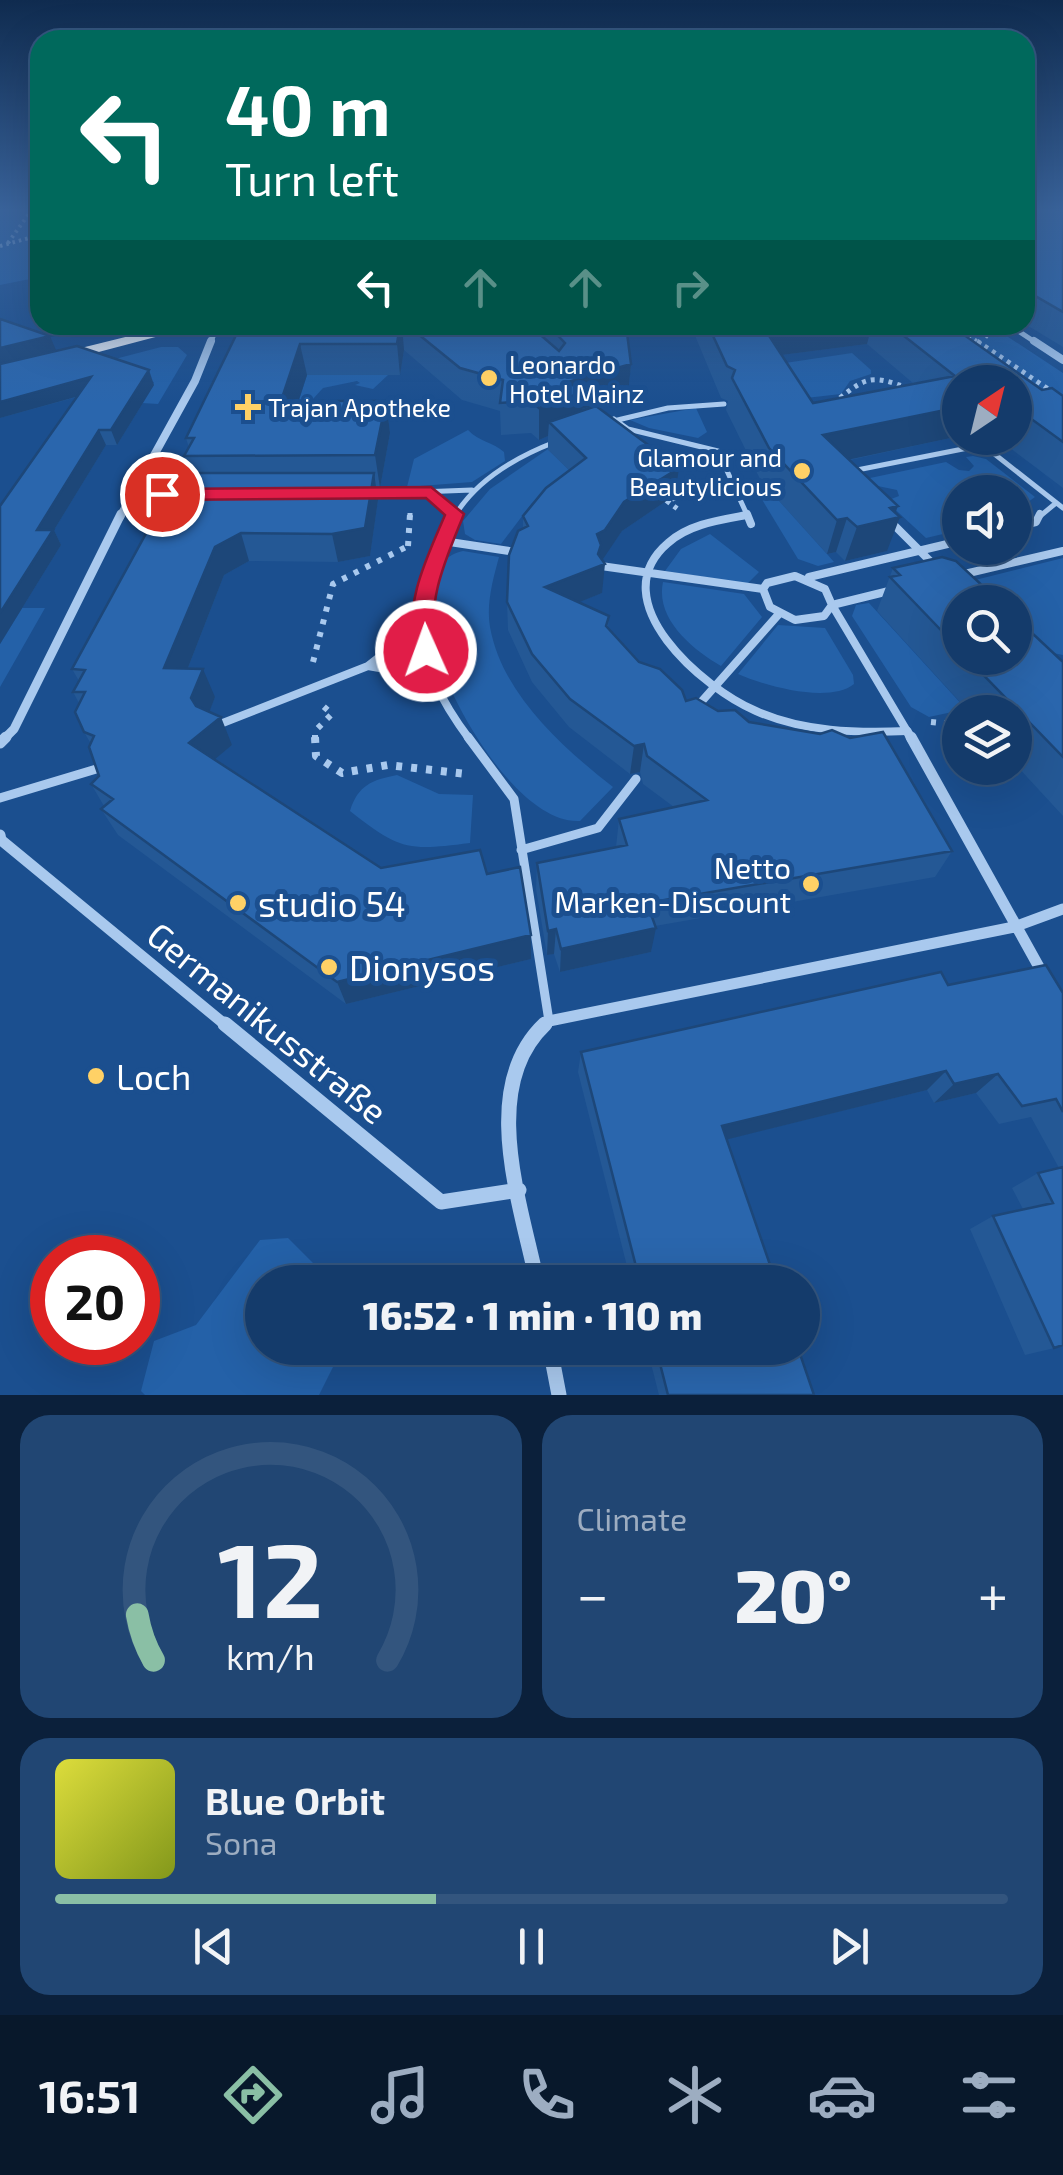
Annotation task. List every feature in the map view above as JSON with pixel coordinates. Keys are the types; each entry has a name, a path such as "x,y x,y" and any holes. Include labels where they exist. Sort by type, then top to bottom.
{"main road":[{"path":"0,373 153,335"}],"street":[{"path":"0,743 14,729 131,495 195,381 214,335"},
{"path":"1024,335 1063,360"},
{"path":"907,731 1014,927 1053,990"},
{"name":"Germanikusstraße","path":"0,836 441,1202 518,1190"},
{"path":"533,1265 518,1190 510,1102 514,1068 528,1040 549,1021 1014,927 1063,909"},
{"path":"553,1365 559,1395"}],"lane":[{"path":"539,335 541,358"},
{"path":"597,426 668,408 724,404"},
{"path":"614,420 628,428 718,451 749,519 700,526 679,534 662,548 648,575 648,603 660,633 679,660 713,688 756,711 808,727 858,734 907,731 825,589 806,578"},
{"path":"549,1021 514,798 448,711 432,677 420,625 428,579 455,514 472,490 527,453 562,440"},
{"path":"854,486 841,473 983,445 1060,506"},
{"path":"356,494 472,490"},
{"path":"431,493 455,514"},
{"path":"131,495 180,494"},
{"path":"1032,523 1043,510 1060,506"},
{"path":"880,512 934,564"},
{"path":"443,541 521,552"},
{"path":"763,589 774,578 806,578 942,546"},
{"path":"956,585 948,578 1063,551"},
{"path":"601,566 763,589"},
{"path":"763,589 766,604 778,615 816,620 832,605 909,586"},
{"path":"684,722 778,615"},
{"path":"212,727 368,666 420,625"},
{"path":"368,666 401,668 432,677"},
{"path":"0,798 104,766"},
{"path":"521,850 598,828 636,779"}],"path":[{"path":"968,335 1063,399"},
{"path":"834,400 847,396 860,381 879,378 901,383 916,394"},
{"path":"700,526 667,501 680,496 668,482 676,488 706,487"},
{"path":"408,546 411,494"},
{"path":"443,541 408,546 334,584 306,692 332,714 316,731 316,756 337,772 360,774 385,765 422,768 443,776 493,772"}],"shaded area":[{"path":"0,273 30,273 30,279 0,285"},
{"path":"953,335 1005,335 1063,373 1063,412 1032,390 1032,365 996,365"},
{"path":"161,347 178,347 187,355 158,404 142,403 154,382 65,372"},
{"path":"852,353 871,374 850,381 841,394 797,399 785,363"},
{"path":"307,375 388,375 373,389 355,385 360,383 357,381 323,388 292,422"},
{"path":"696,408 707,432 698,438 630,420"},
{"path":"468,430 504,452 505,461 472,482 407,487 414,459"},
{"path":"548,449 572,473 532,503 501,544 475,540 465,534 463,521 490,489"},
{"path":"966,457 986,459 1007,475 942,475 942,534 926,538 886,501 899,496 897,490 868,484 870,478 946,462 969,471 974,466"},
{"path":"765,485 834,562 818,566 798,559 755,488"},
{"path":"710,534 759,572 747,584 665,571 681,549"},
{"path":"463,551 499,557 489,618 507,675 537,717 613,787 580,821 556,816 531,802 508,779 486,751 451,690 432,637 431,614 441,565"},
{"path":"1063,558 1063,655 1043,651 1032,640 1032,585 975,585 971,581"},
{"path":"663,582 744,594 762,617 721,666 688,642 670,621 662,596"},
{"path":"869,603 953,695 942,695 942,714 929,717 911,707 852,616 856,605"},
{"path":"22,608 45,608 0,687 0,644"},
{"path":"778,625 825,628 853,675 854,684 843,690 813,693 780,688 738,674"},
{"path":"397,775 439,794 473,795 470,843 405,845 381,834 350,811 367,785"},
{"path":"288,1238 315,1265 245,1265 245,1365 334,1365 319,1395 145,1395 141,1391 148,1365 160,1365 160,1339 196,1325 260,1240"}],"building":[{"path":"1035,273 1063,273 1063,312 1035,296"},
{"path":"0,319 30,329 30,335 50,336 0,348"},
{"path":"236,335 398,335 397,344 300,344 281,401 386,401 375,455 184,456 194,438 186,438"},
{"path":"419,335 541,335 559,351 565,343 557,335 627,335 631,364 568,382 583,392 539,408 531,401 500,403 503,380 460,368"},
{"path":"713,335 769,335 813,403 942,378 942,411 823,435 898,506 890,508 900,517 857,527 847,518 837,520 769,448 732,378 735,370 727,366"},
{"path":"903,335 964,335 1007,365 942,366"},
{"path":"77,346 149,370 111,430 99,430 37,530 53,530 0,613 0,506 91,377 0,402 0,364"},
{"path":"1032,383 1042,390 1052,388 1063,396 1063,442 1032,419"},
{"path":"596,406 679,468 624,502 605,530 597,534 601,545 598,554 605,564 545,587 609,616 606,626 639,662 660,669 682,690 686,701 696,698 718,711 735,710 749,722 820,734 832,730 850,738 883,732 952,851 647,903 656,928 561,949 556,929 548,931 537,863 627,845 619,819 707,800 647,756 644,744 634,746 570,699 532,654 507,602 509,555 518,531 528,526 523,516 546,488 586,458 549,422"},
{"path":"179,473 374,473 365,528 332,534 241,533 215,547 164,668 203,669 191,698 196,706 221,717 189,743 381,868 480,850 487,874 520,867 531,935 337,982 101,809 113,799 91,784 99,776 89,747 94,736 84,732 75,712 85,692 73,692 85,670 72,669"},
{"path":"942,557 942,565 960,565 982,585 942,585 942,631 890,577 900,575 893,568"},
{"path":"1032,633 1063,662 1063,757 1032,725 1032,695 1003,695 983,675 1032,675"},
{"path":"1046,965 1063,993 1063,1112 1056,1099 1022,1106 998,1074 954,1084 946,1071 722,1126 770,1265 636,1265 581,1052 941,972 948,985"},
{"path":"1063,1167 1063,1345 1054,1348 993,1216 1053,1203 1038,1173"},
{"path":"660,1365 804,1365 814,1395 668,1395"}],"place":[{"name":"Leonardo Hotel Mainz","path":"489,378"},
{"name":"Trajan Apotheke","path":"248,407"},
{"name":"Glamour and Beautylicious","path":"802,471"},
{"name":"Netto Marken-Discount","path":"811,884"},
{"name":"studio 54","path":"238,903"},
{"name":"Dionysos","path":"329,967"},
{"name":"Loch","path":"96,1076"}],"route":[{"path":"162,494 431,493 455,514 428,579 420,625 426,651"}]}
